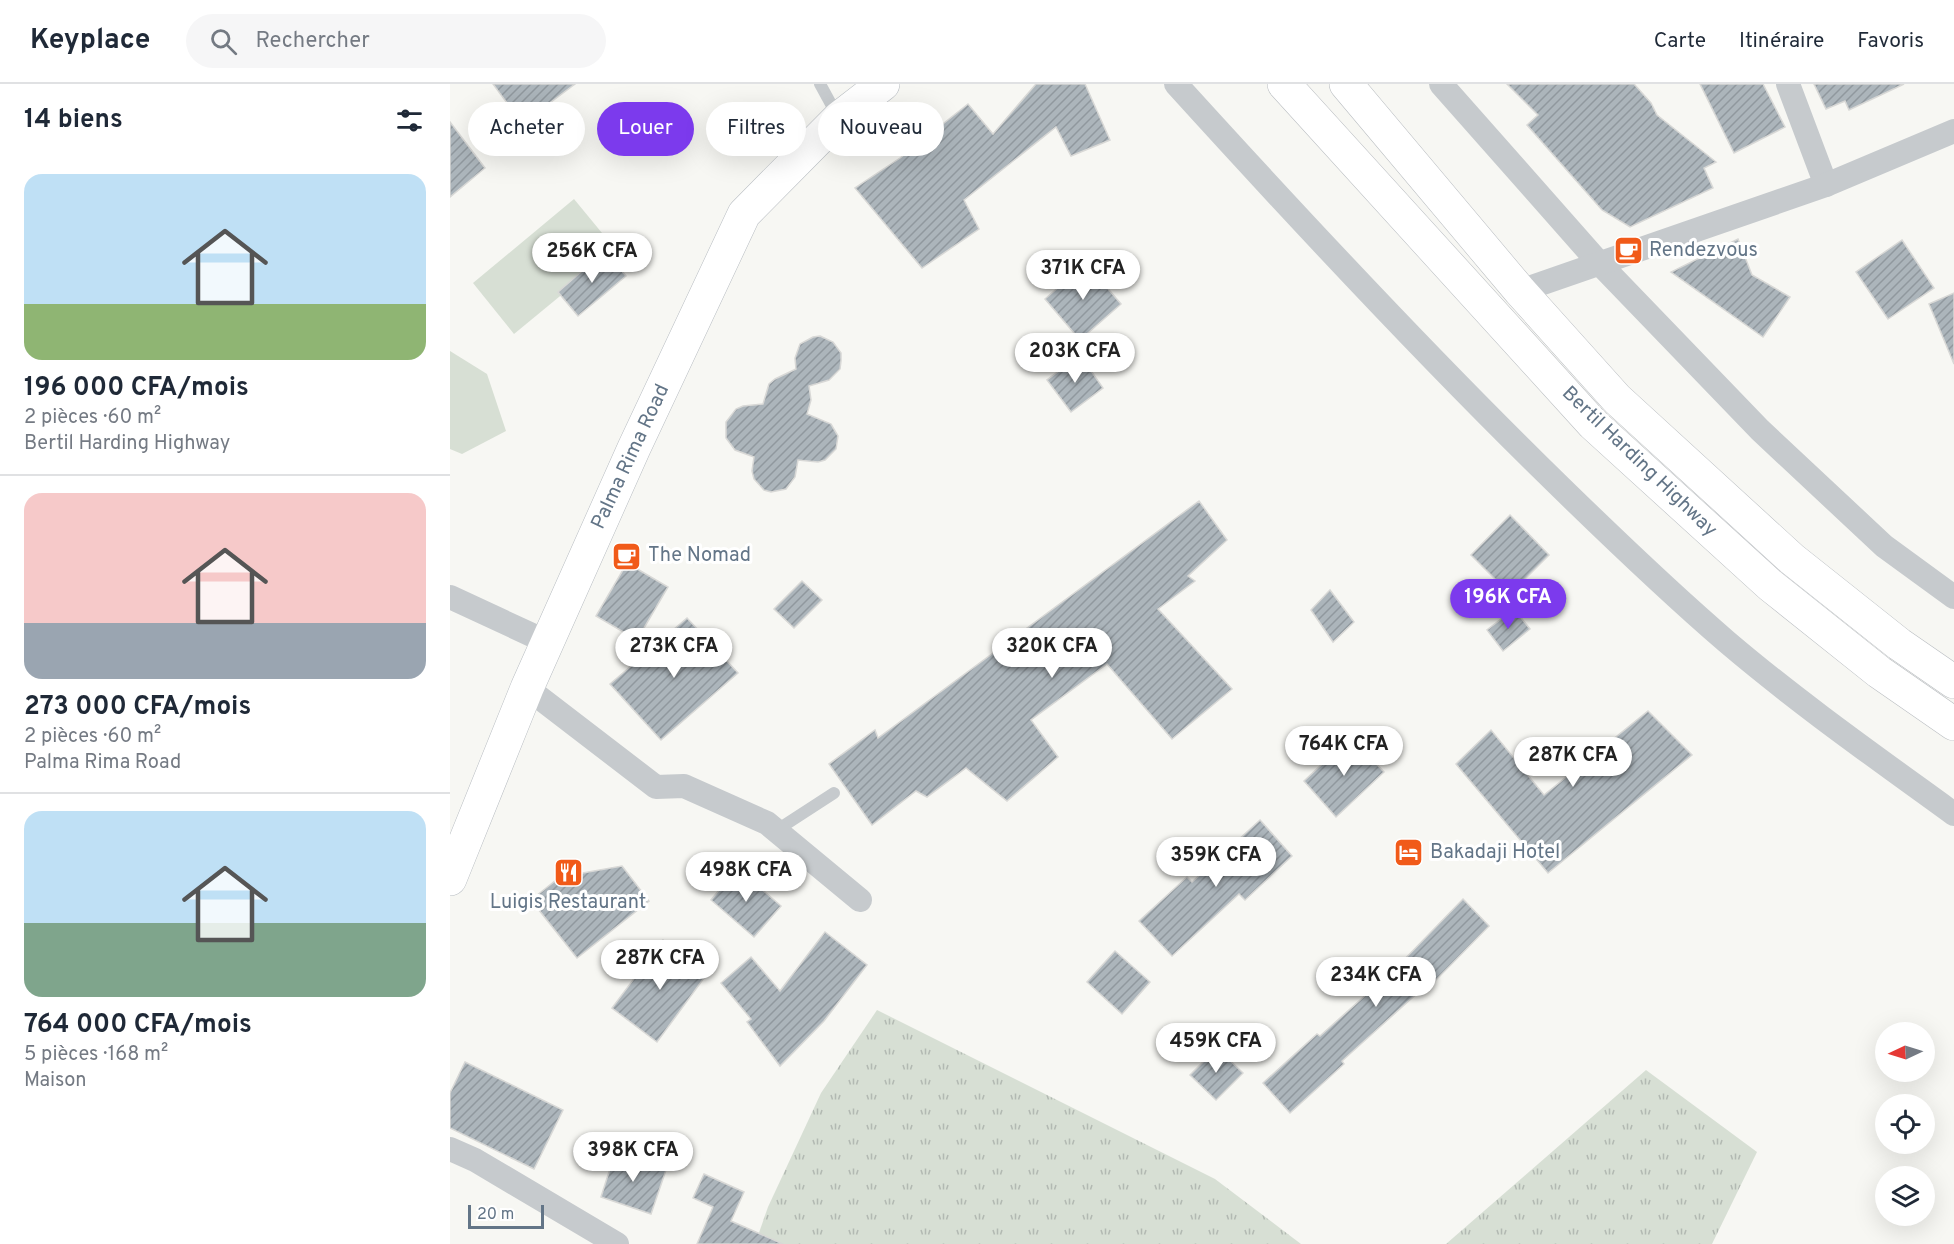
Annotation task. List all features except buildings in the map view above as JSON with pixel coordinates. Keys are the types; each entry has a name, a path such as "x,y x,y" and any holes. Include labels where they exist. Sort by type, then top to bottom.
{"main road":[{"name":"Palma Rima Road","path":"860,102 883,84"},
{"name":"Bertil Harding Highway","path":"1284,84 1593,424 1770,585 1879,672 1954,724"},
{"name":"Bertil Harding Highway","path":"1346,84 1520,291 1617,399 1792,559 1899,644 1954,682"},
{"name":"Palma Rima Road","path":"450,879 526,688 634,448 744,214 818,139"}],"street":[{"path":"1176,84 1319,242 1461,389 1625,550 1727,641 1809,709 1954,814"},
{"path":"1441,84 1600,264 1760,430 1884,546 1954,597"},
{"path":"1788,84 1826,185"},
{"path":"1520,291 1826,185 1954,131"},
{"path":"450,597 547,642"},
{"path":"526,688 656,787 684,786 767,823 860,900"},
{"path":"450,1149 475,1160 617,1244"}],"lane":[{"path":"820,84 830,102"},
{"path":"777,830 834,793"}],"green space":[{"path":"574,199 616,250 514,334 473,283"},
{"path":"450,351 487,374 506,431 462,454 450,449"},
{"path":"877,1010 1215,1179 1301,1244 755,1244 768,1207 821,1093"},
{"path":"1646,1070 1757,1152 1712,1244 1446,1244"}],"place":[{"name":"Rendezvous","path":"1628,251"},
{"name":"The Nomad","path":"627,556"},
{"name":"Bakadaji Hotel","path":"1409,853"},
{"name":"Luigis Restaurant","path":"568,872"}]}
